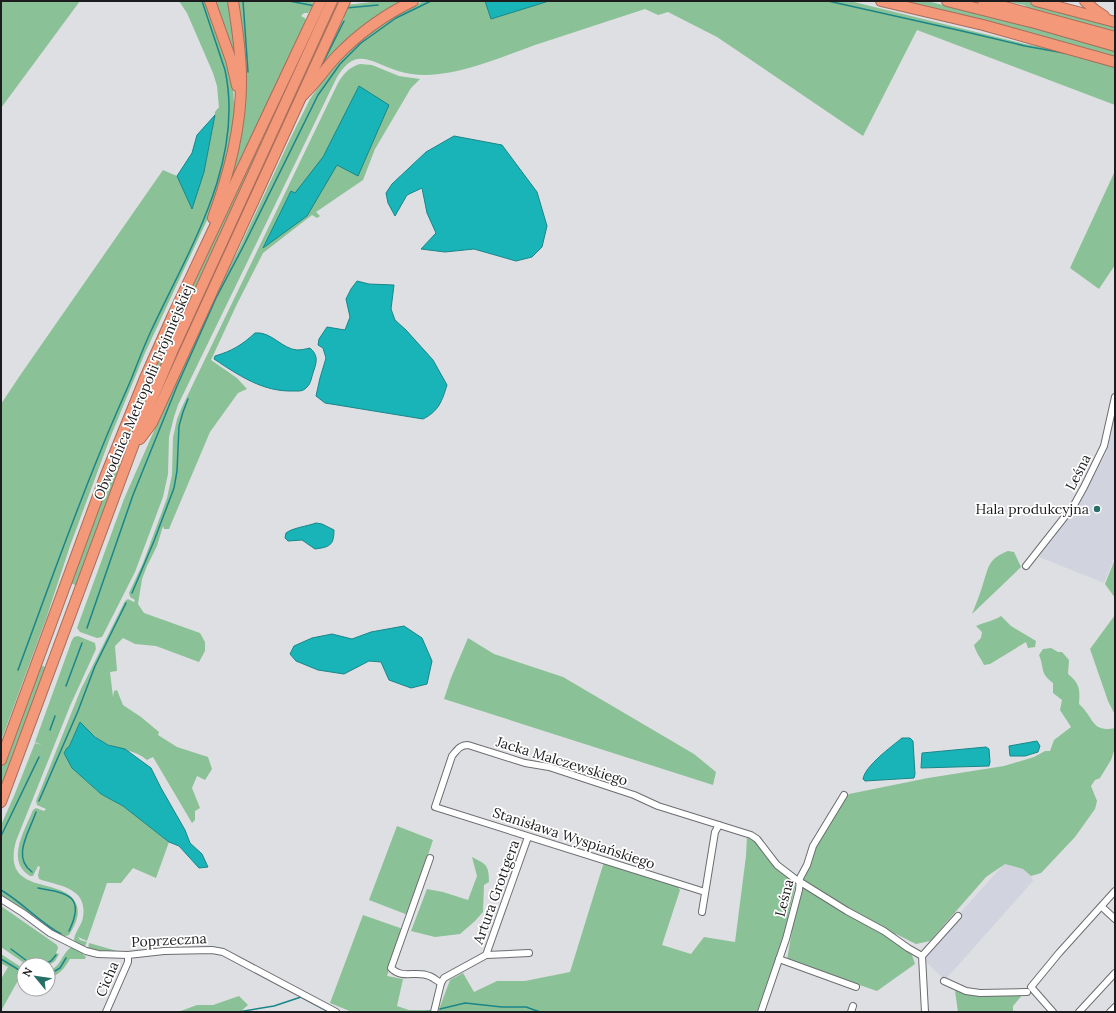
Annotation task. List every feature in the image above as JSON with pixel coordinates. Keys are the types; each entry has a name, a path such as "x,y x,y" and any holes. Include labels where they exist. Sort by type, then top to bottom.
{"highway":[{"path":"210,1 236,78 239,112"},
{"path":"193,272 232,158 239,112 241,72 234,1"},
{"name":"Obwodnica Metropolii Trójmiejskiej","path":"1,760 125,426 145,378 193,272 321,1"},
{"name":"Obwodnica Metropolii Trójmiejskiej","path":"1,802 132,448 172,352 332,1"},
{"path":"132,448 152,423 345,1"},
{"path":"301,96 314,85 334,59 353,40 381,19 413,1"},
{"path":"881,1 983,25 1115,62"},
{"path":"947,1 1035,23 1115,46"},
{"path":"983,1 1115,37"},
{"path":"1036,1 1115,22"},
{"path":"1085,1 1095,10 1115,22"}],"street":[{"name":"Leśna","path":"1026,566 1074,505 1084,487 1104,446 1115,397"},
{"name":"Jacka Malczewskiego","path":"435,807 452,756 462,745 468,745 525,762 549,767 634,795 658,806 751,835 757,839 777,864 800,881 847,911 884,931 922,956"},
{"name":"Leśna","path":"761,1012 779,959 799,890 800,881 813,846 844,795"},
{"name":"Stanisława Wyspiańskiego","path":"435,807 705,892"},
{"path":"702,912 715,832 719,825"},
{"name":"Artura Grottgera","path":"486,955 528,837"},
{"path":"430,858 391,968 404,975 429,975 441,983"},
{"path":"1052,1012 1032,987 1059,953 1115,891"},
{"name":"Poprzeczna","path":"1,899 50,933 86,951 98,954 128,955 164,951 212,950 223,952 336,1012"},
{"path":"1102,907 1115,919"},
{"path":"925,1012 922,956 958,916"},
{"path":"434,1012 441,983 444,978 486,955 529,954"},
{"name":"Cicha","path":"106,1012 128,962 128,955"},
{"path":"779,959 856,986"},
{"path":"1079,1012 1115,973"},
{"path":"944,981 966,991 980,993 1027,992"},
{"path":"1110,1012 1115,1007"}],"shaded area":[{"name":"Hala produkcyjna","path":"1115,410 1115,556 1104,583 1039,557 1076,506 1106,454"},
{"path":"1005,863 1023,869 1031,876 1033,881 945,980 923,959 932,944"}],"green space":[{"path":"1,1 80,1 1,108"},
{"path":"179,1 207,1 233,83 234,116 230,144 215,200 208,218 145,353 110,438 1,741 1,404 163,170 177,176 192,208 204,172 215,112 219,108 217,86 213,73 187,13"},
{"path":"212,1 229,1 237,67"},
{"path":"236,1 300,1 337,5 379,1 406,1 386,12 359,31 331,58 311,83 338,23 343,21 343,15 345,12 338,11 149,422 181,343 332,11 324,11 158,378 132,440 78,586 70,583 115,461 150,375 177,314 320,11 310,10 308,13 304,13 301,16 305,18 306,23 231,180 240,134 244,90 242,47"},
{"path":"423,1 850,1 1025,44 1065,51 1115,65 1115,105 917,30 863,136 717,37 668,12 658,15 645,9 488,62 451,72 434,75 418,75 398,71 364,59 357,59 350,62 336,79 178,405 169,437 168,474 163,497 135,572 102,637 97,638 80,632 77,628 124,499 213,297 237,253 310,99 328,73 349,50 378,26"},
{"path":"899,1 927,1 1016,23 1115,51 1115,57"},
{"path":"1005,1 1029,1 1115,25 1115,31 1092,27 1034,11 1024,5"},
{"path":"360,64 372,65 399,76 420,79 411,88 375,149 363,180 316,212 320,216 317,218 312,215 263,253 211,360 237,378 247,389 238,393 210,432 169,529 164,529 163,526 157,546 142,579 138,604 144,613 200,633 205,642 205,651 199,662 156,646 135,644 123,638 115,646 117,671 110,672 113,697 114,691 117,690 123,705 141,717 159,732 158,735 177,747 208,757 212,769 205,780 197,776 192,788 200,808 195,811 195,820 192,823 153,757 147,760 132,752 107,744 96,737 80,722 69,747 67,748 72,768 101,794 123,806 169,842 156,878 133,868 121,883 107,883 87,941 78,937 80,940 87,942 85,946 82,946 74,940 83,917 81,899 70,889 39,879 38,875 40,867 38,866 33,876 30,876 23,870 19,862 19,845 33,810 36,808 44,811 46,809 37,805 36,801 81,689 125,601 128,599 134,602 135,600 130,597 129,593 143,563 167,498 172,475 173,438 177,419 182,407 337,85 346,72 352,67"},
{"path":"1115,171 1115,265 1099,289 1070,268"},
{"path":"1008,551 1014,552 1021,567 972,614 990,564 996,557"},
{"path":"1115,559 1115,598 1105,584"},
{"path":"1115,615 1115,715 1108,701 1090,649"},
{"path":"1001,616 1011,626 1036,641 1035,647 1028,648 1026,642 990,664 984,665 974,645 981,638 982,632 976,626"},
{"path":"78,636 95,643 96,649 70,706 16,841 14,859 18,871 26,879 61,890 71,896 77,906 78,914 75,925 69,935 62,937 1,896 1,825 35,743 42,745 35,742 72,640 74,637"},
{"path":"468,638 494,654 563,677 694,754 716,772 713,785 444,699"},
{"path":"1051,648 1058,652 1062,652 1069,660 1068,674 1077,684 1079,704 1094,723 1101,728 1115,728 1115,748 1111,760 1100,778 1095,780 1091,786 1097,801 1095,809 1075,837 1041,873 1031,876 1023,869 1005,864 986,877 930,941 916,944 896,934 892,938 911,952 915,964 877,991 787,960 798,896 805,881 800,879 819,835 849,794 928,778 1004,766 1034,757 1045,751 1050,751 1054,740 1071,727 1060,710 1062,700 1053,693 1053,683 1044,673 1039,655 1043,649"},
{"path":"40,665 48,668 1,794 1,770"},
{"path":"397,826 433,840 408,915 369,900"},
{"path":"747,836 753,839 792,880 795,887 783,939 757,1012 438,1012 450,980 463,973 474,992 497,981 525,981 570,972 604,862 677,886 680,890 662,945 691,954 704,937 735,942 746,856"},
{"path":"472,857 481,861 486,866 488,872 489,882 484,885 483,912 460,934 435,937 411,931 427,889 443,892 468,900 477,876"},
{"path":"1,906 57,945 58,948 56,953 59,954 56,959 56,957 16,957 1,947"},
{"path":"363,915 403,929 387,976 403,979 397,1006 409,1010 428,1010 427,1012 352,1012 330,1003"},
{"path":"89,943 117,951 99,952 88,949"},
{"path":"70,948 75,948 86,957 85,959 70,959 66,966 56,975 56,967"},
{"path":"1,954 16,964 16,984 1,1011 1,979 8,967 2,964 1,966"},
{"path":"955,990 1023,994 1013,1006 1013,1012 958,1012"},
{"path":"239,996 248,1005 240,1012 178,1012 197,1005 213,1005"}],"water":[{"path":"485,1 549,1 491,19"},
{"path":"359,86 389,105 358,176 337,165 307,216 263,248 291,191 295,193 323,157"},
{"path":"215,115 204,172 192,209 177,176 192,153 197,135"},
{"path":"454,136 502,145 537,192 547,226 542,247 532,257 516,261 474,249 445,252 421,249 436,233 427,213 422,188 407,195 395,216 388,203 386,193 392,184 426,152"},
{"path":"357,281 369,284 394,285 391,309 395,320 433,360 447,385 439,405 433,413 423,419 325,403 316,396 326,358 323,348 318,345 319,339 327,327 345,330 350,317 346,299"},
{"path":"255,333 261,333 271,337 286,347 292,349 299,350 310,348 313,351 316,356 316,364 310,382 305,389 299,391 282,391 261,386 232,371 214,359 215,356 232,350"},
{"path":"316,523 322,524 334,530 332,543 330,545 315,549 302,540 288,541 285,538 286,533 289,531"},
{"path":"404,626 422,638 432,661 427,684 411,688 389,680 381,662 369,661 344,674 318,670 296,661 290,654 294,646 312,638 332,634 352,639 371,632"},
{"path":"80,722 95,737 108,745 125,749 151,768 185,830 190,843 202,854 208,867 199,868 179,846 169,842 123,806 101,794 72,768 64,753 69,747"},
{"path":"902,738 910,738 913,741 914,778 865,781 863,779 868,768"},
{"path":"1037,741 1040,746 1038,752 1025,756 1010,756 1009,746"},
{"path":"986,747 989,749 989,766 921,768 922,753"}],"waterway":[{"path":"18,670 104,441 148,337 196,238 220,172 227,138 229,104 225,70 202,1"},
{"path":"243,1 248,72"},
{"path":"289,1 315,6"},
{"path":"87,628 133,495 177,386 216,298 244,245 318,95 340,64 361,43 396,18 431,1"},
{"path":"828,1 1025,46 1064,53"},
{"path":"346,8 378,5"},
{"path":"323,63 344,21"},
{"path":"132,593 174,488 177,471 179,426 188,399"},
{"path":"39,801 78,711 95,666 126,603"},
{"path":"66,686 82,643"},
{"path":"50,730 55,716"},
{"path":"1,836 39,757"},
{"path":"32,872 26,866 22,851 36,812"},
{"path":"38,888 58,892 71,898 75,903 76,910 69,931"},
{"path":"1,890 45,924 61,934"},
{"path":"11,949 22,957"},
{"path":"56,970 60,968 66,958"},
{"path":"1,959 16,968"},
{"path":"238,1012 274,1006 301,997 329,1012"},
{"path":"440,1009 465,1003 502,1007 526,1007 540,1012"},
{"path":"424,1012 430,1011"}],"place":[{"name":"Hala produkcyjna","path":"1097,509"}]}
